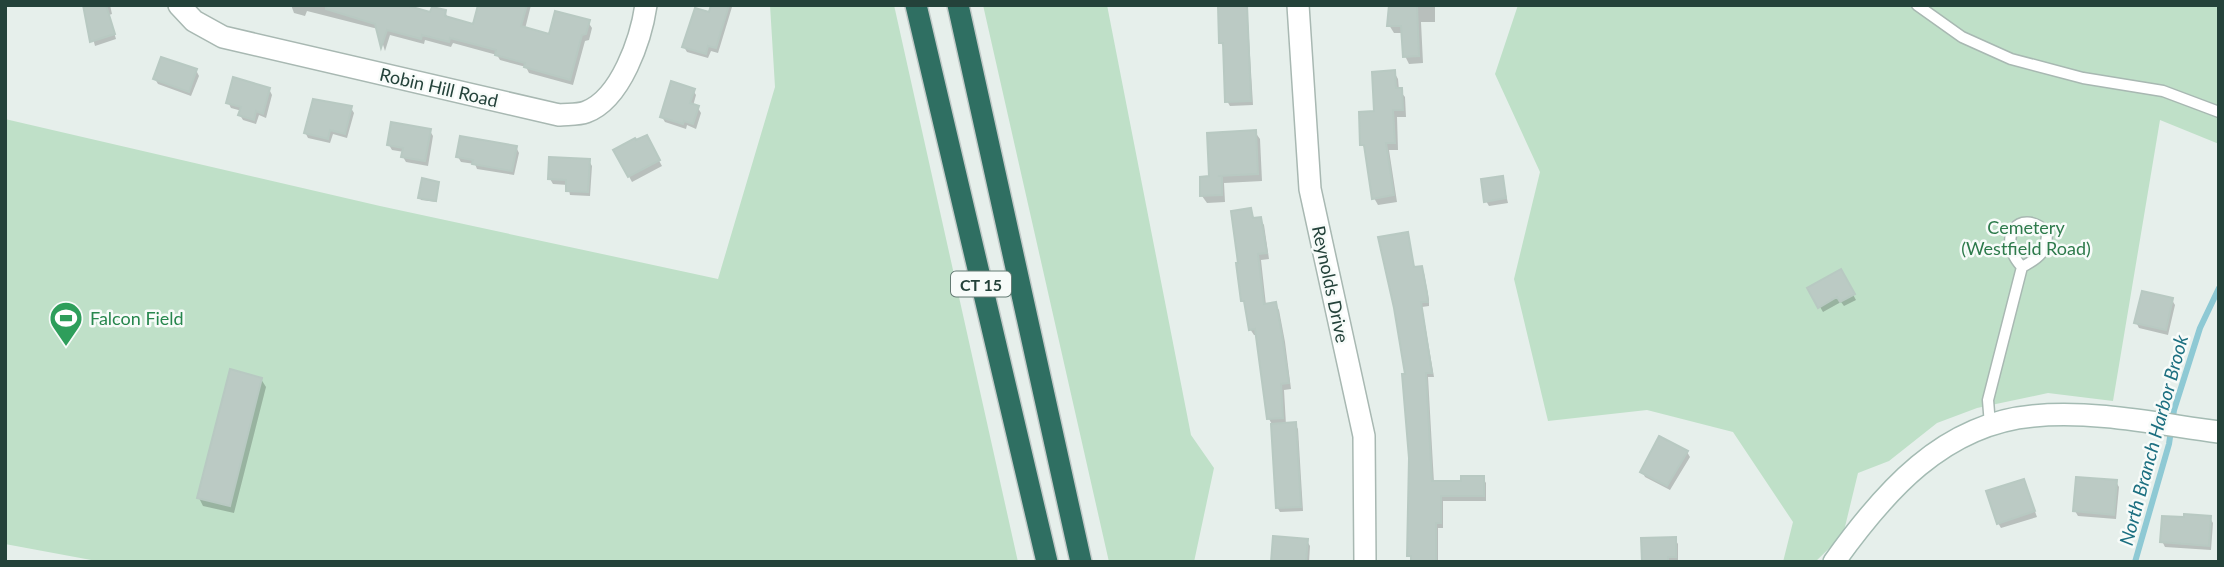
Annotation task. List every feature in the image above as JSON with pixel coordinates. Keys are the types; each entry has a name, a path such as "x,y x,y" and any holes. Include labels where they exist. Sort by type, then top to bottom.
{"highway":[{"name":"CT 15","path":"916,5 1047,562"},
{"name":"CT 15","path":"958,5 1081,562"}],"street":[{"name":"Robin Hill Road","path":"179,5 194,21 223,37 559,115 586,112 609,95 627,69 646,5"},
{"name":"Reynolds Drive","path":"1298,5 1310,189 1364,436 1365,562"},
{"path":"1834,562 1869,515 1905,475 1945,446 1990,425 2024,417 2059,415 2219,432"}],"lane":[{"path":"1917,5 1962,37 2011,60 2083,78 2163,91 2219,112"},
{"path":"1990,425 1987,400 2022,267"}],"green space":[{"name":"Falcon Field","path":"770,5 894,5 1018,562 102,562 5,544 5,119 380,206 718,279 775,87"},
{"path":"983,5 1107,5 1191,435 1214,468 1194,562 1109,562"},
{"name":"Cemetery (Westfield Road)","path":"1518,5 2219,5 2219,144 2160,120 2113,401 2048,393 1977,408 1937,423 1889,461 1858,473 1843,535 1815,562 1783,562 1793,522 1733,432 1647,410 1548,421 1514,279 1540,172 1495,74"}],"building":[{"path":"83,5 106,5 115,34 90,42"},
{"path":"326,5 405,5 430,12 432,7 446,10 445,16 473,24 478,5 527,5 521,26 549,34 555,11 590,20 586,34 582,35 570,80 524,67 525,63 495,55 496,50 450,38 449,42 422,35 421,39 387,30 381,48 375,24 326,9"},
{"path":"711,5 729,5 716,48 708,46 706,54 682,47 695,8 709,12"},
{"path":"1218,5 1247,5 1251,101 1225,102 1223,43 1219,43"},
{"path":"1389,5 1417,5 1419,56 1403,57 1401,26 1387,26"},
{"path":"161,57 197,69 189,92 153,79"},
{"path":"1395,70 1396,88 1402,88 1403,110 1393,110 1395,143 1386,143 1394,195 1372,199 1364,145 1360,145 1359,112 1374,111 1372,72"},
{"path":"233,77 270,88 263,114 256,111 254,120 238,115 241,107 226,103"},
{"path":"671,81 695,89 690,103 699,106 693,124 660,117"},
{"path":"313,99 352,106 345,134 330,130 328,139 304,133"},
{"path":"391,122 431,129 425,161 401,157 403,148 387,145"},
{"path":"1256,130 1258,174 1218,176 1222,176 1222,195 1200,196 1200,177 1209,176 1207,133"},
{"path":"647,135 660,160 628,177 613,150"},
{"path":"460,136 517,146 512,171 472,164 473,160 456,157"},
{"path":"549,157 590,159 588,192 566,191 566,180 548,179"},
{"path":"1503,176 1506,198 1484,202 1481,179"},
{"path":"422,178 439,182 436,201 418,198"},
{"path":"1251,208 1253,218 1261,217 1267,253 1258,254 1264,304 1276,302 1282,335 1289,383 1281,384 1283,418 1267,419 1255,329 1249,330 1244,301 1241,301 1231,211"},
{"path":"1408,232 1414,267 1422,266 1428,302 1421,302 1432,373 1426,373 1432,481 1461,481 1461,476 1484,476 1484,496 1441,496 1441,523 1436,523 1436,562 1411,562 1411,556 1407,556 1409,458 1402,374 1405,374 1378,237"},
{"path":"1841,269 1855,294 1840,302 1837,297 1818,308 1807,288"},
{"path":"2142,291 2173,298 2166,330 2134,323"},
{"path":"230,369 262,378 230,506 197,498"},
{"path":"1296,422 1301,507 1276,508 1271,424"},
{"path":"1659,436 1688,451 1667,486 1640,472"},
{"path":"2076,477 2117,480 2114,515 2073,511"},
{"path":"2024,479 2035,511 1997,524 1986,491"},
{"path":"2184,514 2211,516 2209,546 2160,542 2162,516 2184,517"},
{"path":"1273,536 1308,539 1306,562 1271,562"},
{"path":"1676,537 1676,557 1668,557 1668,562 1642,562 1641,538"}],"waterway":[{"name":"North Branch Harbor Brook","path":"2135,562 2169,444 2174,410 2200,328 2219,288"}],"place":[{"name":"Falcon Field","path":"66,348"}]}
